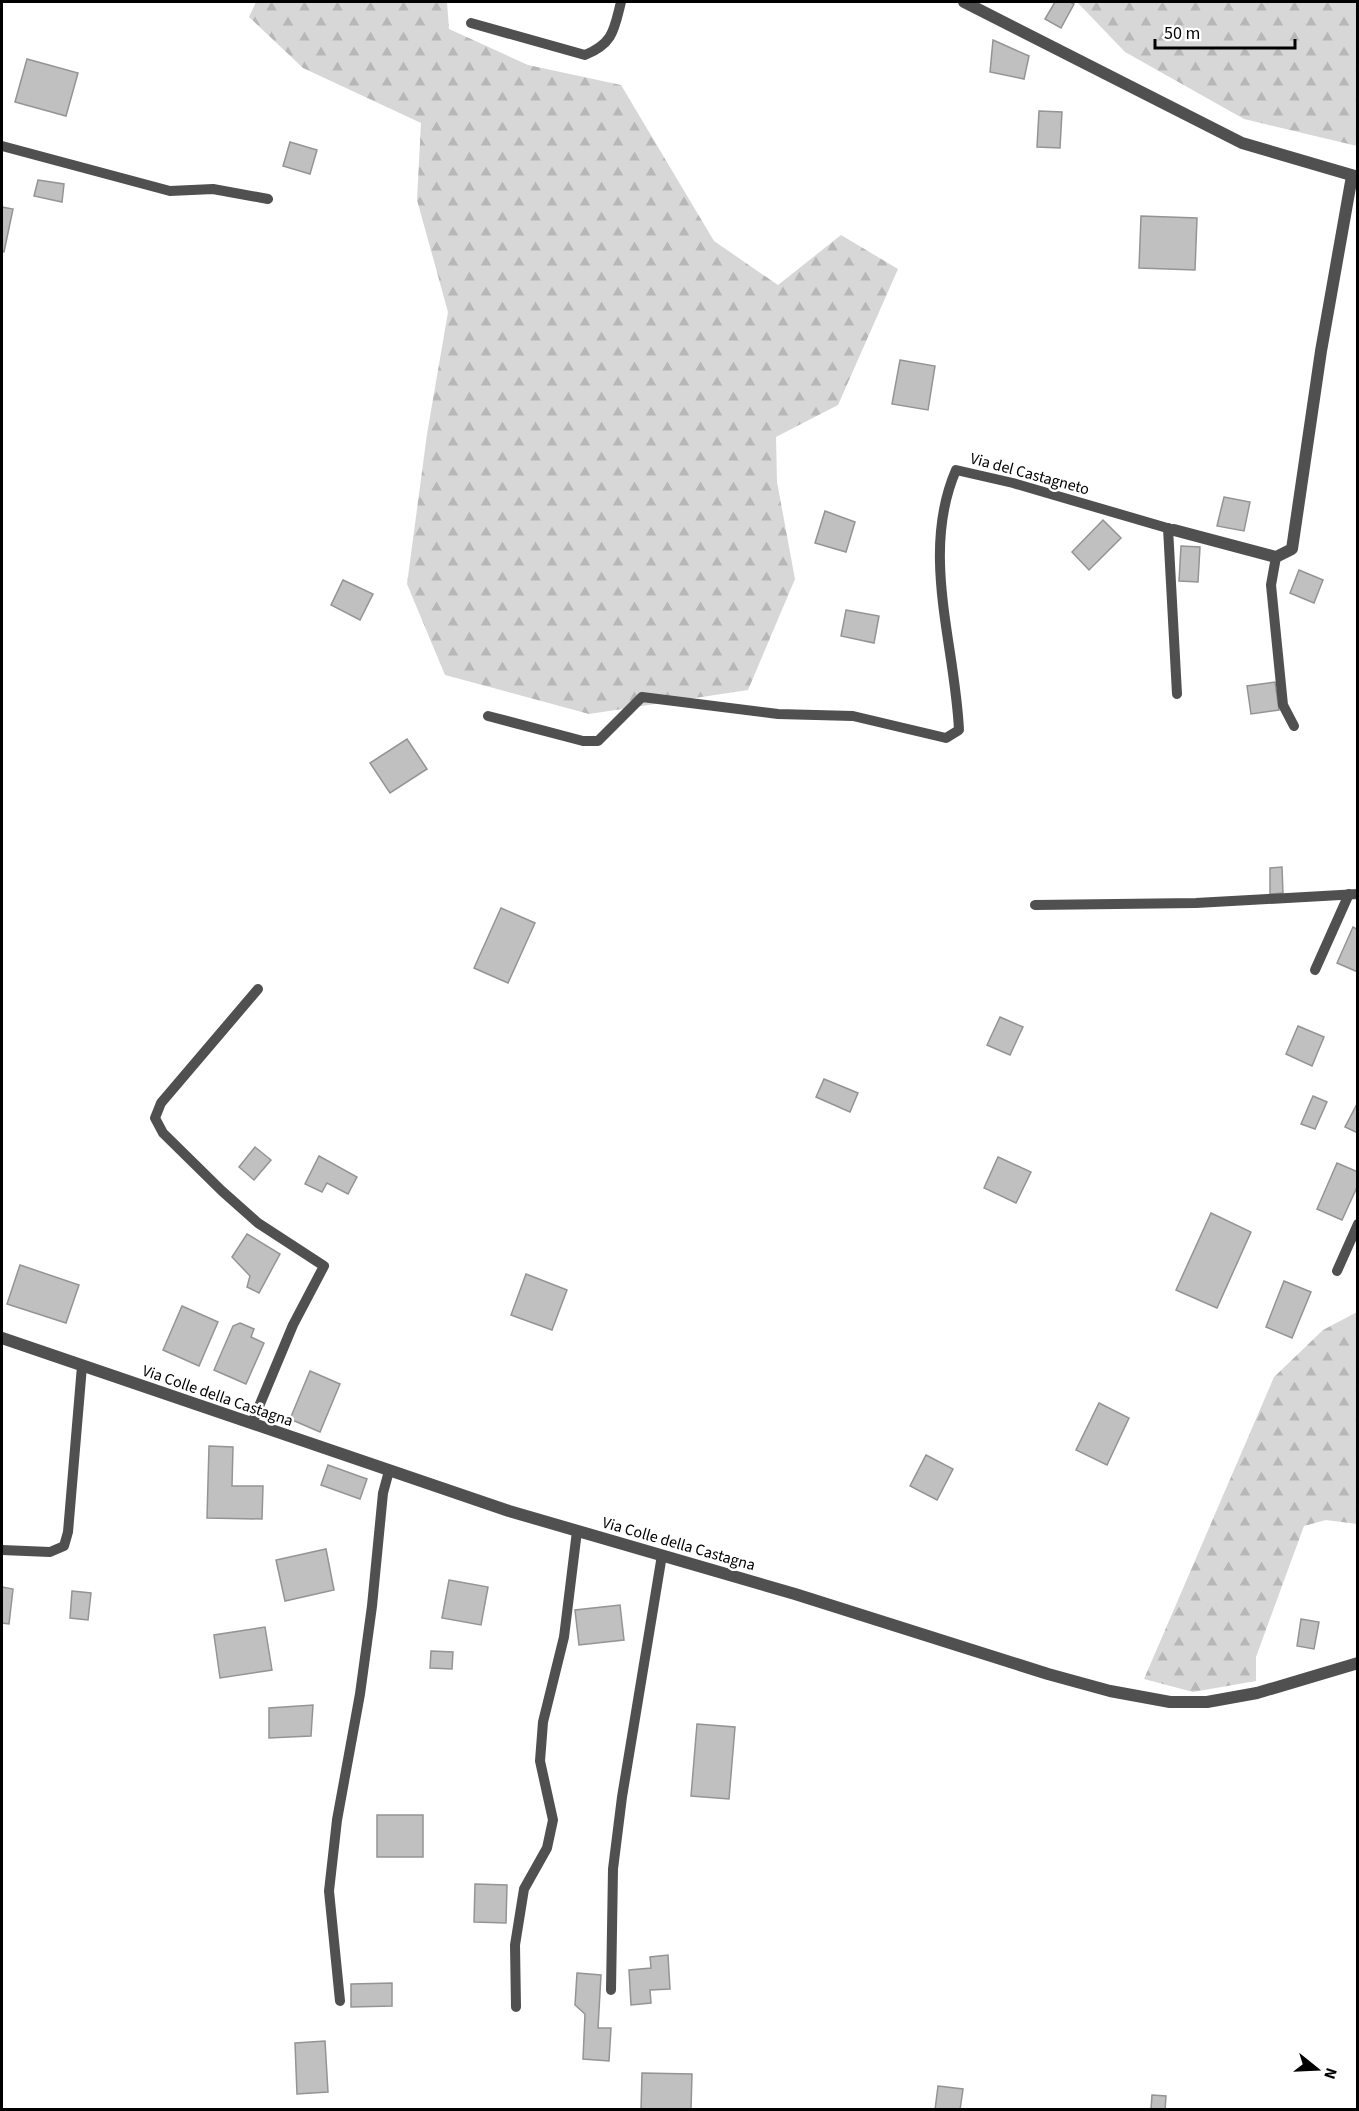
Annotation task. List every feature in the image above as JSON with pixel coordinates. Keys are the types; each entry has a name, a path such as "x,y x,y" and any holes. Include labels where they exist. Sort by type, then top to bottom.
{"street":[{"path":"964,2 1242,143 1355,177 1322,351 1292,549 1276,557"},
{"name":"Via del Castagneto","path":"1171,529 1276,557"},
{"name":"Via Colle della Castagna","path":"2,1338 389,1472 577,1531 1110,1691 1170,1702 1207,1702 1257,1693 1358,1663"}],"lane":[{"path":"471,23 585,55 600,49 613,34 621,2"},
{"path":"2,146 170,191 213,189 268,199"},
{"name":"Via del Castagneto","path":"488,716 583,741 598,741 642,697 778,714 853,716 946,738 959,730 958,695 946,629 939,559 946,493 956,470 1013,483 1171,529"},
{"path":"1171,529 1177,694"},
{"path":"1276,557 1271,585 1283,705 1294,726"},
{"path":"1035,904 1196,903 1353,894 1315,970"},
{"path":"252,1424 293,1325 324,1266 258,1223 163,1132 155,1118 161,1103 258,989"},
{"path":"1337,1271 1358,1224"},
{"path":"2,1550 50,1552 64,1546 68,1532 82,1366"},
{"path":"340,2001 329,1891 337,1820 360,1694 369,1628 383,1493 389,1472"},
{"path":"516,2007 515,1945 524,1889 547,1848 553,1820 540,1761 543,1722 564,1637 577,1531"},
{"path":"611,1990 613,1869 622,1797 663,1555"}],"green space":[{"path":"256,2 447,2 449,29 528,65 621,85 714,241 778,285 841,235 898,269 838,405 776,437 777,482 795,579 748,690 589,714 445,675 407,584 427,434 448,312 417,200 421,123 303,68 249,17"},
{"path":"1077,2 1357,2 1357,146 1244,119 1125,52"},
{"path":"1357,1312 1357,1524 1326,1520 1304,1526 1256,1657 1256,1681 1193,1692 1144,1679 1274,1377 1323,1330"}],"building":[{"path":"1055,2 1074,4 1061,28 1045,19"},
{"path":"993,40 1029,56 1024,79 990,72"},
{"path":"27,59 78,73 66,116 15,102"},
{"path":"1039,111 1062,112 1060,148 1037,147"},
{"path":"290,142 317,150 310,174 283,166"},
{"path":"38,180 64,184 62,202 34,196"},
{"path":"2,207 13,209 4,252 2,251"},
{"path":"1141,216 1197,218 1195,270 1139,268"},
{"path":"900,360 935,366 928,410 892,404"},
{"path":"1224,497 1250,502 1244,531 1217,526"},
{"path":"825,511 855,522 846,552 815,543"},
{"path":"1103,520 1121,538 1089,570 1072,552"},
{"path":"1181,546 1200,547 1198,582 1179,581"},
{"path":"1299,570 1323,580 1314,603 1290,593"},
{"path":"343,580 373,594 360,620 331,605"},
{"path":"846,610 879,616 874,643 841,636"},
{"path":"1275,682 1279,710 1251,714 1247,686"},
{"path":"407,739 427,769 390,793 370,763"},
{"path":"1282,867 1283,893 1270,894 1270,868"},
{"path":"501,908 535,923 508,983 474,968"},
{"path":"1353,927 1358,930 1358,972 1337,963"},
{"path":"1000,1017 1023,1027 1010,1055 987,1045"},
{"path":"1298,1026 1324,1037 1312,1066 1286,1054"},
{"path":"824,1079 858,1093 850,1112 816,1097"},
{"path":"1313,1096 1327,1102 1315,1129 1301,1124"},
{"path":"1358,1102 1358,1133 1345,1127"},
{"path":"255,1147 271,1160 254,1180 239,1167"},
{"path":"319,1156 357,1177 348,1194 327,1183 322,1192 305,1184"},
{"path":"998,1157 1031,1172 1016,1203 984,1188"},
{"path":"1337,1163 1358,1172 1358,1185 1342,1220 1317,1209"},
{"path":"1211,1213 1251,1232 1217,1308 1176,1290"},
{"path":"247,1234 280,1254 259,1293 247,1287 250,1276 232,1257"},
{"path":"20,1265 79,1285 66,1323 7,1304"},
{"path":"526,1274 567,1290 552,1330 511,1315"},
{"path":"1284,1281 1311,1292 1292,1338 1266,1327"},
{"path":"182,1306 218,1322 199,1366 163,1350"},
{"path":"240,1323 254,1329 251,1337 264,1343 246,1384 214,1370 233,1326"},
{"path":"310,1371 340,1384 320,1432 290,1419"},
{"path":"1099,1403 1129,1418 1107,1465 1076,1450"},
{"path":"209,1446 233,1447 232,1486 263,1486 262,1519 207,1518"},
{"path":"926,1455 953,1469 937,1500 910,1486"},
{"path":"328,1465 367,1479 360,1499 321,1485"},
{"path":"326,1549 334,1590 285,1601 276,1560"},
{"path":"449,1580 488,1587 481,1625 442,1618"},
{"path":"2,1587 13,1589 9,1624 2,1623"},
{"path":"72,1591 91,1593 88,1620 70,1618"},
{"path":"620,1605 624,1640 579,1645 575,1610"},
{"path":"1301,1619 1319,1622 1314,1649 1297,1646"},
{"path":"265,1627 272,1670 220,1678 214,1635"},
{"path":"431,1651 453,1652 452,1669 430,1668"},
{"path":"313,1705 311,1736 269,1738 269,1708"},
{"path":"697,1724 735,1727 729,1799 691,1796"},
{"path":"377,1815 423,1815 423,1857 377,1857"},
{"path":"475,1884 507,1885 506,1923 474,1922"},
{"path":"668,1955 670,1989 650,1990 651,2003 631,2005 629,1970 651,1968 650,1957"},
{"path":"577,1973 601,1975 598,2028 611,2028 609,2061 583,2059 585,2014 575,2005"},
{"path":"392,1983 392,2006 351,2007 351,1984"},
{"path":"325,2041 328,2092 297,2094 295,2043"},
{"path":"642,2073 692,2074 691,2110 641,2110"},
{"path":"938,2086 963,2089 960,2110 935,2110"},
{"path":"1152,2095 1166,2096 1165,2110 1151,2110"}]}
